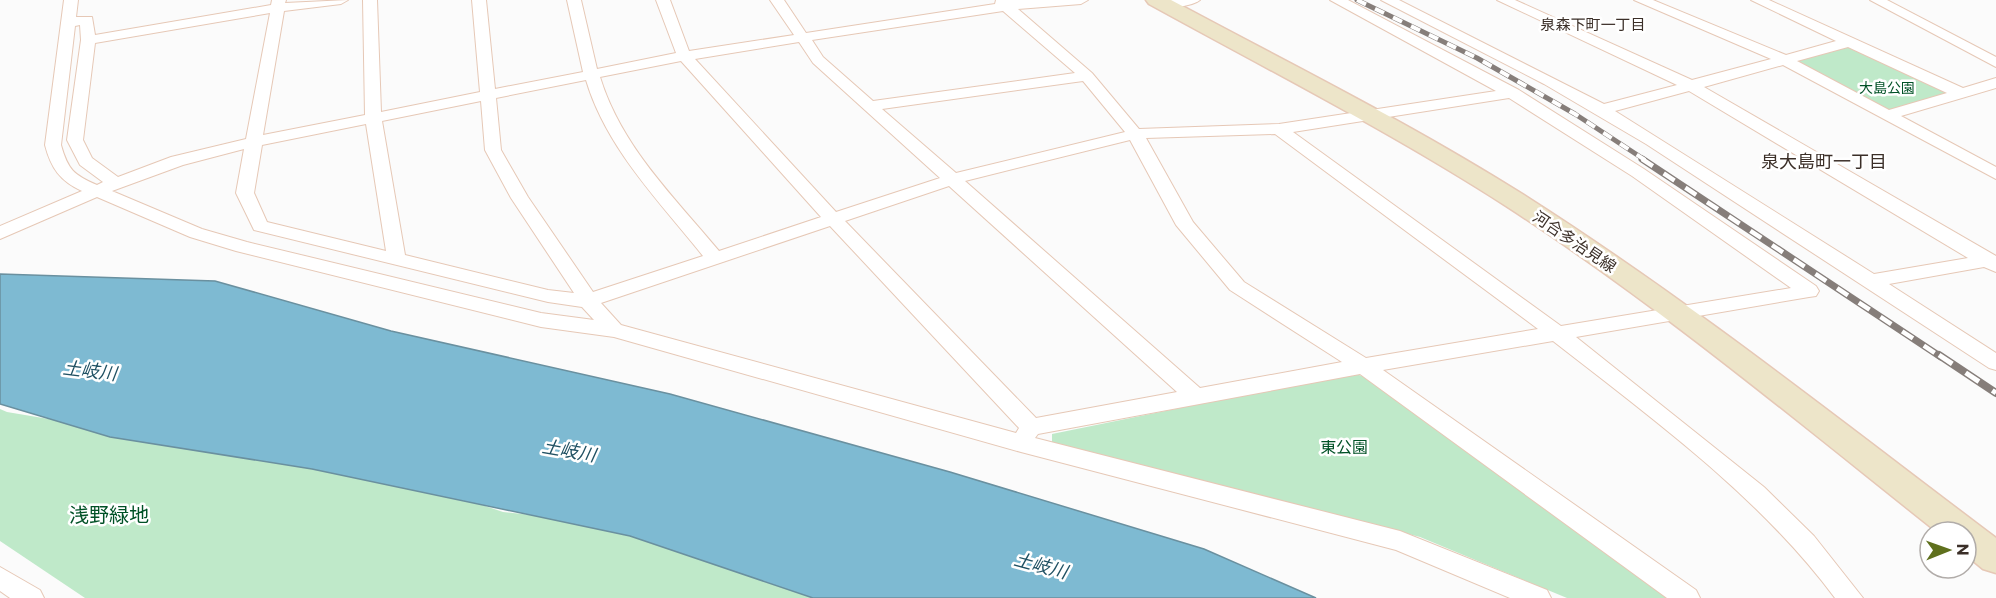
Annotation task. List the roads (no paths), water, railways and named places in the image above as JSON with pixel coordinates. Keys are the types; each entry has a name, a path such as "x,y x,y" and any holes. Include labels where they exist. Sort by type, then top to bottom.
{"main road":[{"name":"河合多治見線","path":"1158,1 1370,114 1515,201 1680,314 1946,520"},
{"path":"1978,544 1996,558"}],"street":[{"path":"71,0 54,145 58,163 71,180 88,195 243,247 541,320 615,330 1026,435 1400,541 1538,598"},
{"path":"88,40 278,4 341,0"},
{"path":"370,0 373,118 396,258"},
{"path":"479,0 493,150 520,198 575,277 588,301 615,330"},
{"path":"574,0 592,75 605,111 628,149 716,259"},
{"path":"663,0 684,56 1026,435"},
{"path":"777,0 818,60 1195,396"},
{"path":"0,232 117,183 194,156 253,142 684,56 803,39 1003,3 1081,0"},
{"path":"1158,1 1192,0"},
{"path":"1026,435 1195,396 1558,332 1680,314 1809,291 1700,213 1514,93 1413,36 1337,0"},
{"path":"1388,0 1493,51 1601,110 1743,197 1996,363"},
{"path":"1504,0 1690,85 1993,262"},
{"path":"1641,0 1781,58 1996,174"},
{"path":"1758,0 1961,93"},
{"path":"1876,0 1996,63"},
{"path":"1003,3 1087,76 1135,134 1185,225 1237,286 1363,366 1687,598"},
{"path":"278,4 245,193 260,226 549,296 588,301 951,180 1135,134 1280,129 1514,93"},
{"path":"70,22 87,20 88,40 75,140 80,156 93,171 117,183"},
{"path":"1601,110 1781,58 1849,42"},
{"path":"867,106 1087,76"},
{"path":"1888,116 1996,83"},
{"path":"1280,129 1558,332 1743,481 1835,576 1850,598"},
{"path":"1869,281 1993,262"},
{"path":"0,578 31,598"}],"water":[{"name":"土岐川","path":"0,274 215,281 391,331 670,394 950,472 1204,549 1316,598 813,598 630,536 312,469 110,437 0,404"}],"railway":[{"path":"1357,0 1477,58 1575,114 1645,160"},
{"path":"1642,159 1941,357"},
{"path":"1939,355 1996,393"}],"district":[{"name":"泉森下町一丁目","path":"1593,24"},
{"name":"泉大島町一丁目","path":"1824,161"}],"park label":[{"name":"大島公園","path":"1887,87"},
{"name":"東公園","path":"1344,446"},
{"name":"浅野緑地","path":"109,514"}]}
